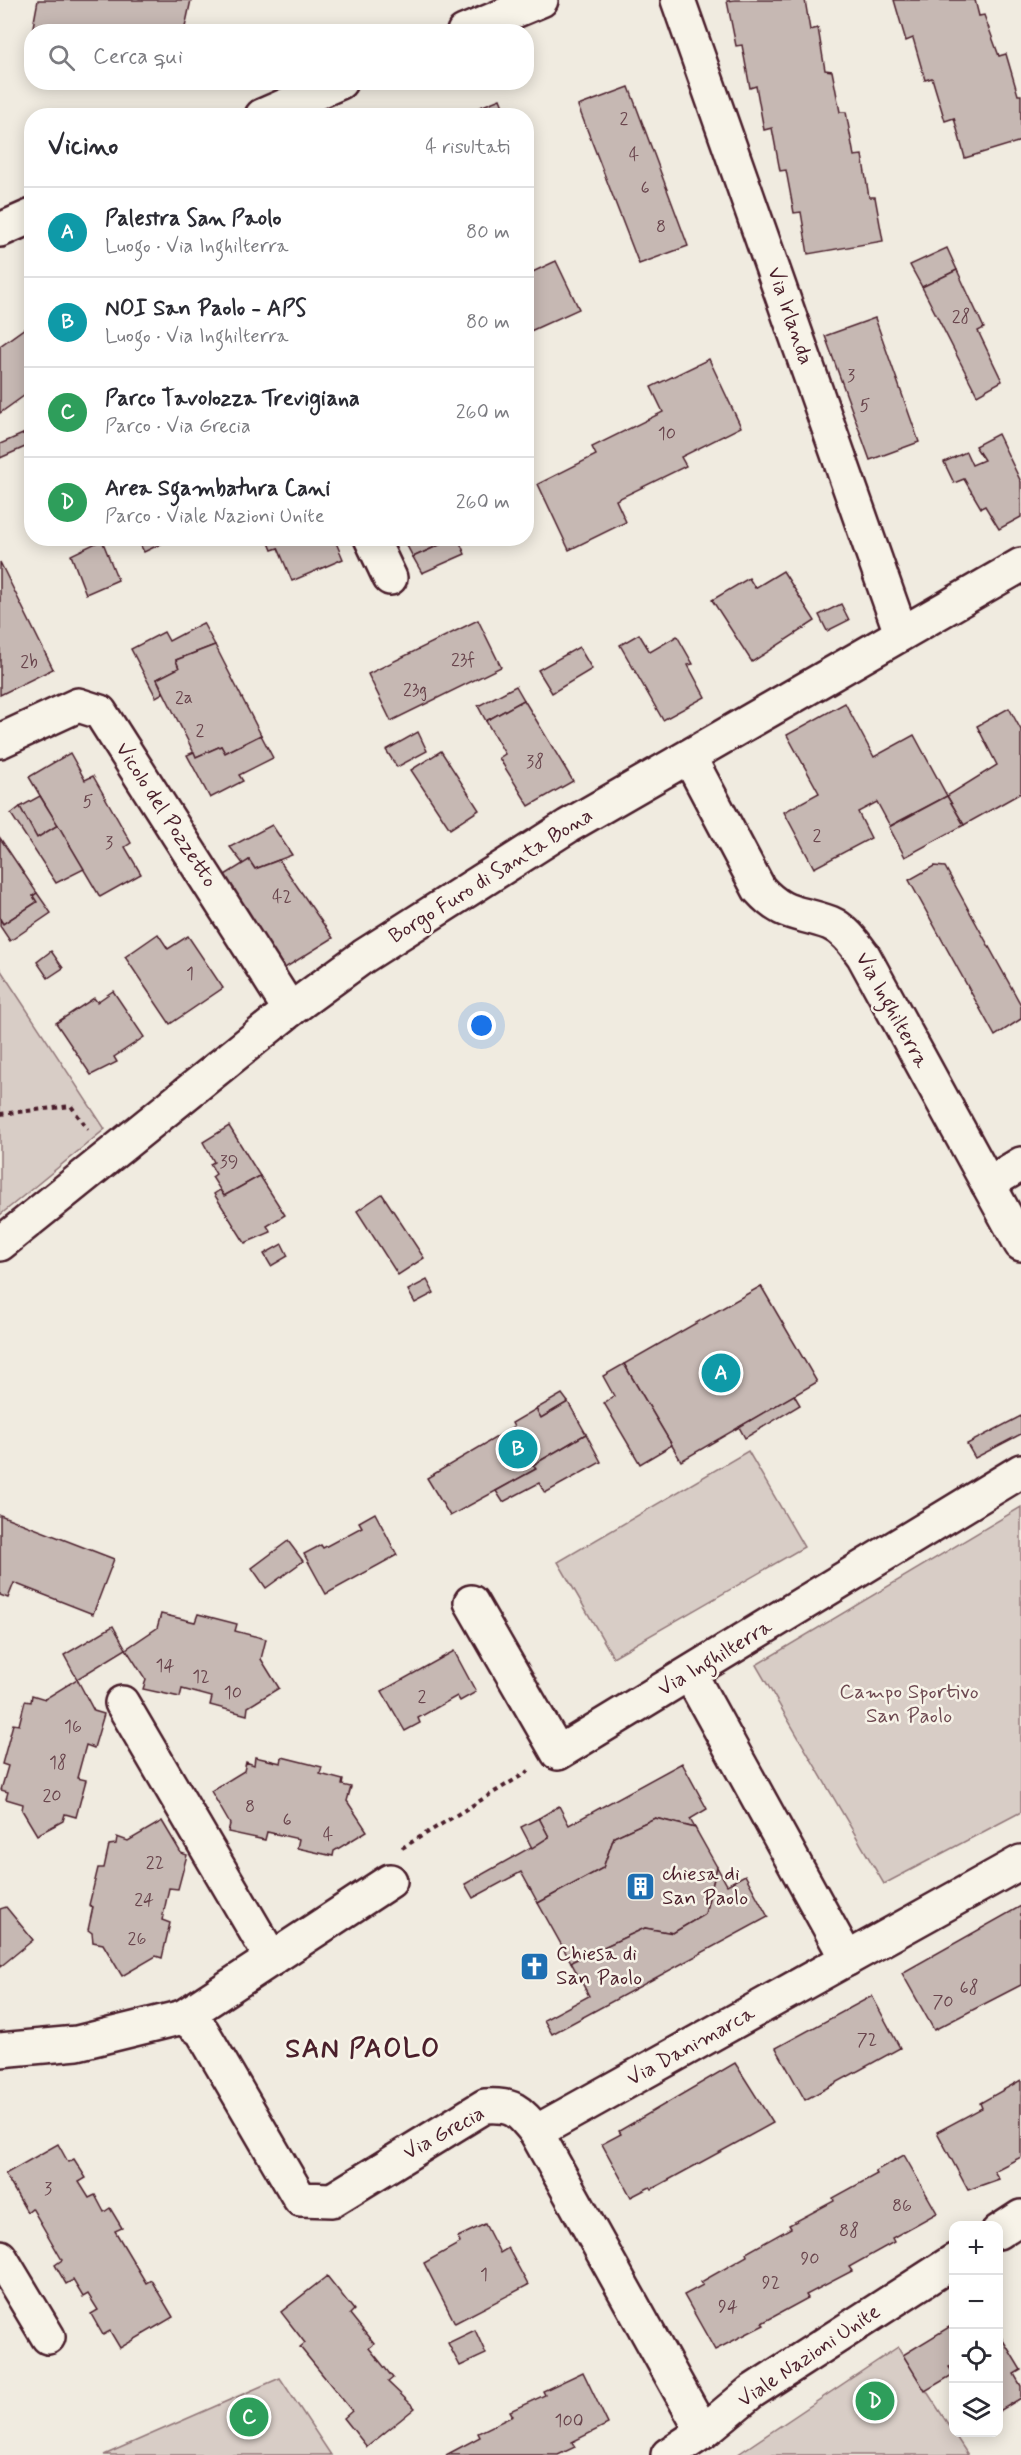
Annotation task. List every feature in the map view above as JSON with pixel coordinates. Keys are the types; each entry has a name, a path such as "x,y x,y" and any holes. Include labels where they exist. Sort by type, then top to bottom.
{"street":[{"path":"483,24 541,0"},
{"name":"Via Irlanda","path":"678,0 901,633"},
{"path":"280,108 322,90"},
{"path":"0,230 24,220"},
{"path":"375,546 390,578"},
{"name":"Borgo Furo di Santa Bona","path":"0,1244 290,1010 364,956 568,826 1021,565"},
{"name":"Vicolo del Pozzetto","path":"0,741 78,705 100,712 290,1010"},
{"name":"Via Inghilterra","path":"689,757 759,889 773,905 831,924 851,938 1021,1244"},
{"path":"988,1184 1021,1164"},
{"name":"Via Inghilterra","path":"558,1753 1021,1471"},
{"path":"471,1602 558,1753"},
{"path":"690,1674 847,1959"},
{"path":"122,1703 272,1959"},
{"name":"Via Danimarca","path":"536,2132 1021,1862"},
{"path":"0,2050 77,2043 183,2017 390,1881"},
{"name":"Via Grecia","path":"183,2017 202,2031 300,2199 332,2200 485,2106 505,2105 523,2115 536,2132 703,2432"},
{"path":"1003,2229 1021,2217"},
{"path":"0,2257 48,2337"},
{"name":"Viale Nazioni Unite","path":"668,2455 703,2432 751,2392 949,2264"}],"path":[{"path":"0,1114 71,1106 108,1157"},
{"path":"398,1850 558,1753"}],"green space":[{"path":"0,969 105,1129 0,1215"},
{"path":"748,1451 804,1547 613,1657 558,1562"},
{"name":"Campo Sportivo San Paolo","path":"1021,1507 1021,1812 884,1884 756,1665"},
{"path":"898,2347 949,2426 949,2437 956,2437 968,2455 737,2455"},
{"path":"280,2378 331,2455 104,2455"}],"building":[{"path":"38,0 191,0 186,24 34,24"},
{"path":"805,0 810,30 818,28 825,70 832,71 840,112 846,112 854,156 862,155 869,197 875,197 883,241 808,254 801,212 794,213 786,170 780,171 772,128 764,130 756,86 750,88 742,45 736,46 727,1"},
{"path":"894,0 975,0 979,16 984,15 999,56 1006,54 1018,95 1021,95 1021,141 965,158 954,118 945,121 932,78 925,80 913,38 906,41"},
{"path":"629,87 688,246 639,264 578,106"},
{"path":"500,99 504,108 478,108"},
{"path":"947,248 957,270 922,287 910,265"},
{"path":"556,261 579,309 534,329 534,271"},
{"path":"957,270 984,328 978,331 1002,381 977,395 922,287"},
{"path":"875,318 919,442 870,460 825,336"},
{"path":"24,329 24,396 0,413 0,346"},
{"path":"709,359 741,427 681,457 686,466 616,500 626,522 569,550 538,484 596,455 592,447 663,412 651,387"},
{"path":"24,434 24,448 0,458 0,444"},
{"path":"998,434 1021,482 1021,517 999,529 985,506 981,508 964,479 954,483 944,462 966,452 972,465 984,460 975,446"},
{"path":"90,546 104,546 118,580 86,594 71,555"},
{"path":"141,546 156,546 144,552"},
{"path":"270,546 337,546 343,559 292,581 278,548 272,550"},
{"path":"407,546 437,546 413,557"},
{"path":"437,546 462,546 465,554 422,573 413,557"},
{"path":"0,562 53,669 0,695"},
{"path":"783,571 815,621 752,662 712,600 749,578 755,588"},
{"path":"841,604 849,620 827,631 819,615"},
{"path":"478,620 501,667 391,721 368,674"},
{"path":"203,623 215,645 176,660 179,668 157,679 163,693 156,697 131,649 164,632 169,641"},
{"path":"639,634 650,652 677,636 693,664 688,665 705,697 663,720 620,645"},
{"path":"215,645 261,735 225,753 221,746 196,757 157,679 179,668 176,660"},
{"path":"579,647 592,669 552,693 538,670"},
{"path":"516,686 524,700 486,721 478,706"},
{"path":"524,700 573,781 529,806 499,758 505,754 486,721"},
{"path":"845,703 874,757 914,735 947,796 890,826 877,802 858,812 871,838 814,868 784,812 819,793 787,735"},
{"path":"1009,708 1021,730 1021,793 964,825 947,796 997,765 977,726"},
{"path":"418,732 427,751 397,767 386,750"},
{"path":"261,735 273,758 239,775 243,781 210,798 187,755 194,752 196,757 221,746 225,753"},
{"path":"441,751 479,810 450,829 411,770"},
{"path":"70,753 85,780 93,776 131,843 125,847 141,874 100,897 29,777"},
{"path":"40,796 58,825 37,838 20,807"},
{"path":"947,796 964,825 905,857 889,827"},
{"path":"20,807 37,838 58,825 84,869 56,883 11,814"},
{"path":"272,825 292,855 255,869 249,860 244,865 230,847"},
{"path":"0,838 37,893 33,896 37,902 3,924 0,919"},
{"path":"249,860 255,869 279,860 333,938 280,971 220,878"},
{"path":"934,866 945,867 1021,1005 1021,1019 995,1036 909,880"},
{"path":"37,893 51,913 10,941 0,926 0,919 3,924 37,902 33,896"},
{"path":"158,934 168,949 188,936 223,988 170,1024 125,957"},
{"path":"51,951 63,968 48,978 37,962"},
{"path":"113,991 144,1037 114,1057 117,1062 91,1075 56,1023 94,998 97,1002"},
{"path":"229,1126 260,1176 224,1196 212,1177 216,1174 210,1164 214,1162 203,1142"},
{"path":"260,1176 285,1215 267,1226 271,1232 245,1243 214,1194 220,1190 224,1196"},
{"path":"382,1194 424,1258 398,1275 357,1211"},
{"path":"282,1244 288,1256 271,1266 264,1254"},
{"path":"427,1280 434,1293 415,1303 408,1290"},
{"path":"761,1286 817,1382 681,1461 624,1364"},
{"path":"624,1364 672,1445 640,1464 604,1403 614,1396 603,1376"},
{"path":"562,1394 568,1402 541,1418 536,1409"},
{"path":"794,1395 800,1405 745,1438 739,1427"},
{"path":"568,1402 586,1434 533,1465 536,1469 450,1516 427,1478 514,1427 512,1423 536,1409 541,1418"},
{"path":"1021,1416 1021,1434 975,1458 967,1444"},
{"path":"586,1434 601,1462 545,1493 539,1483 503,1502 496,1491 536,1469 533,1465"},
{"path":"375,1513 397,1555 326,1594 304,1554 321,1545 323,1548 362,1527 359,1522"},
{"path":"0,1515 114,1559 93,1614 14,1583 8,1598 0,1595"},
{"path":"288,1541 303,1561 266,1588 252,1568"},
{"path":"161,1614 195,1622 198,1614 237,1624 235,1631 266,1639 261,1659 279,1688 248,1707 247,1715 210,1705 212,1697 182,1689 180,1697 143,1689 146,1680 126,1649 157,1628"},
{"path":"113,1626 126,1649 77,1679 64,1655"},
{"path":"454,1651 476,1692 460,1701 457,1696 418,1718 420,1723 405,1731 382,1691"},
{"path":"77,1679 94,1711 104,1714 94,1748 86,1745 77,1778 86,1780 76,1817 65,1814 63,1821 37,1835 22,1810 23,1804 6,1799 8,1792 1,1790 8,1766 2,1764 13,1724 19,1725 25,1701 31,1702 32,1695 45,1699"},
{"path":"255,1757 281,1763 282,1757 322,1767 320,1774 343,1780 342,1785 351,1787 347,1801 367,1831 334,1851 333,1856 297,1848 299,1839 267,1832 265,1840 228,1832 230,1824 211,1791 244,1771 246,1762 254,1765"},
{"path":"682,1763 707,1809 690,1819 695,1828 655,1818 614,1837 603,1868 538,1903 521,1872 473,1898 465,1884 549,1837 539,1818 559,1806 569,1825"},
{"path":"539,1818 549,1837 532,1848 521,1827"},
{"name":"chiesa di San Paolo","path":"655,1818 695,1828 717,1867 705,1914 673,1933 645,1928 571,1962 538,1903 603,1868 614,1837"},
{"path":"162,1821 181,1853 187,1855 178,1889 169,1888 162,1920 170,1923 162,1958 156,1956 122,1976 103,1944 93,1942 92,1933 88,1930 93,1907 89,1905 98,1868 104,1868 109,1845 116,1844 117,1837 128,1841"},
{"path":"717,1867 727,1885 745,1875 768,1917 552,2034 544,2020 589,1996 571,1962 645,1928 673,1933 705,1914"},
{"path":"1021,1906 1021,1985 934,2030 902,1973"},
{"path":"6,1907 33,1940 0,1967 0,1909"},
{"path":"872,1996 900,2048 805,2100 776,2048"},
{"path":"735,2063 773,2123 652,2189 650,2187 631,2197 602,2144 621,2134 619,2131"},
{"path":"1021,2080 1021,2157 994,2171 999,2179 968,2190 937,2132 982,2108 980,2103"},
{"path":"58,2144 68,2162 74,2159 86,2178 79,2182 89,2198 95,2195 104,2212 110,2208 122,2228 115,2231 146,2283 151,2280 173,2317 120,2348 110,2331 103,2335 91,2314 98,2310 88,2294 83,2297 73,2280 66,2284 55,2265 62,2260 32,2208 27,2212 5,2174"},
{"path":"904,2155 937,2213 892,2238 894,2242 849,2267 852,2271 806,2295 808,2298 762,2323 764,2325 715,2350 684,2295 703,2285 701,2282 747,2256 746,2253 791,2228 789,2225 834,2201 833,2198 877,2174 875,2171"},
{"path":"485,2224 500,2253 508,2248 528,2285 455,2323 424,2263 460,2243 458,2237"},
{"path":"327,2276 354,2310 350,2314 374,2344 369,2348 393,2378 388,2382 415,2408 367,2447 344,2418 352,2411 300,2347 305,2343 281,2312"},
{"path":"949,2327 949,2377 925,2391 903,2355"},
{"path":"475,2330 486,2354 460,2366 448,2343"},
{"path":"1003,2340 1021,2370 1014,2374 1021,2386 1021,2398 1003,2409"},
{"path":"583,2372 608,2424 572,2442 575,2447 558,2455 446,2455 480,2437 478,2433 513,2416 510,2411 545,2395 543,2391"}],"place":[{"name":"Palestra San Paolo","path":"721,1373"},
{"name":"NOI San Paolo - APS","path":"518,1449"},
{"name":"chiesa di San Paolo","path":"641,1886"},
{"name":"Chiesa di San Paolo","path":"535,1966"},
{"name":"Area Sgambatura Cani","path":"875,2401"},
{"name":"Parco Tavolozza Trevigiana","path":"249,2417"}],"district":[{"name":"SAN PAOLO","path":"363,2049"}]}
